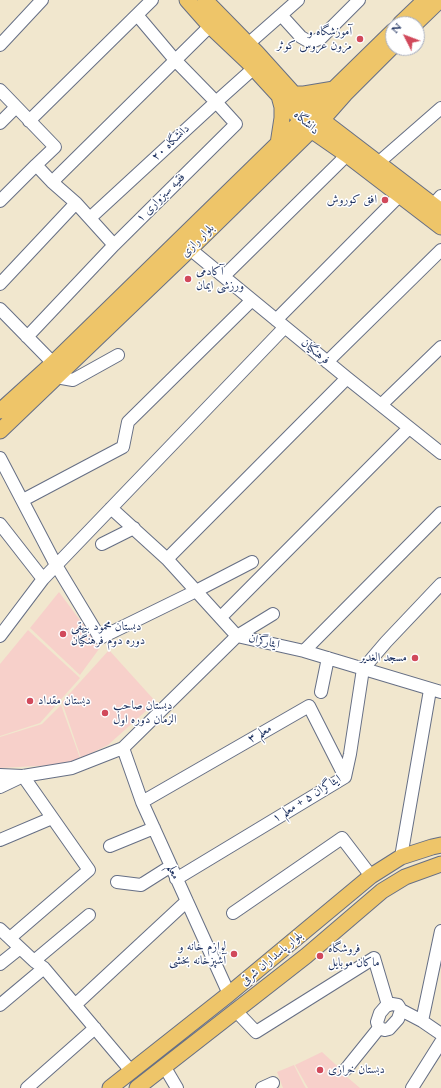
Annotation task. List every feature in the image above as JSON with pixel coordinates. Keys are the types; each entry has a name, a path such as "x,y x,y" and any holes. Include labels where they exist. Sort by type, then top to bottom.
{"main road":[{"name":"دانشگاه","path":"187,0 210,26 252,57"},
{"name":"دانشگاه","path":"205,0 252,57 286,95 347,155 391,181 438,204"},
{"path":"408,16 425,0"},
{"path":"423,16 440,0"},
{"name":"بلوار رازی","path":"0,431 55,370 278,149 312,120 385,40"},
{"name":"بلوار رازی","path":"338,93 385,53"},
{"path":"278,149 282,107 286,95 338,93 335,112 336,125 340,133"},
{"name":"دانشگاه","path":"312,120 340,133 378,163 400,195 441,226"},
{"name":"بلوار رازی","path":"0,411 55,370 190,249 278,149"},
{"name":"بلوار پاسداران شرقی","path":"110,1088 228,994 371,876 400,857 441,845"},
{"name":"بلوار پاسداران شرقی","path":"137,1088 306,956 382,891 405,877 441,864"},
{"path":"295,939 306,956"}],"street":[{"path":"1,41 42,0"},
{"path":"29,120 152,0"},
{"name":"دانشگاه ۲۰","path":"90,218 216,102 252,57 281,16 298,0"},
{"path":"281,16 301,37 308,41 314,41 321,38 359,0"},
{"name":"فقیه سبزواری ۱","path":"27,337 114,245 236,124 175,60 137,15"},
{"path":"52,182 210,26"},
{"path":"0,90 55,147 72,162"},
{"path":"0,123 16,107"},
{"path":"378,163 441,108"},
{"path":"0,201 55,147"},
{"path":"224,276 347,155"},
{"path":"36,165 52,182 76,203 114,245"},
{"path":"0,636 43,579 198,418 280,324 400,195"},
{"path":"0,284 76,203"},
{"name":"فرهنگیان","path":"190,249 280,324 441,453"},
{"path":"327,362 441,250"},
{"path":"23,500 123,447 128,422 252,300"},
{"path":"0,309 27,337 55,370 73,380 118,355"},
{"path":"381,405 441,347"},
{"path":"168,559 347,378"},
{"path":"222,617 409,428"},
{"path":"0,458 56,565 100,638 196,592 252,562"},
{"name":"ایثارگران","path":"111,508 168,559 196,592 222,617 237,636 304,651 436,691"},
{"path":"304,651 441,513"},
{"path":"1,527 43,579"},
{"path":"102,544 134,528"},
{"path":"363,669 386,642 441,584"},
{"path":"0,775 22,776 72,768 123,748 237,636 273,614"},
{"path":"321,692 328,658"},
{"name":"ایثاگران ۵ + معلم ۱","path":"176,878 345,777 363,669"},
{"path":"400,857 436,691"},
{"name":"معلم ۳","path":"142,802 309,706 345,777"},
{"name":"معلم","path":"123,748 142,802 228,994"},
{"path":"0,788 22,776"},
{"path":"10,938 89,870 22,776"},
{"path":"0,840 52,818"},
{"path":"110,846 154,828"},
{"path":"233,913 342,838 371,876"},
{"path":"117,882 140,885 171,866"},
{"path":"75,1005 187,901"},
{"path":"0,1005 89,915"},
{"path":"0,929 39,965 131,1071"},
{"path":"422,1021 441,931"},
{"path":"0,964 20,948"},
{"path":"236,1011 256,1032 374,958 388,1005"},
{"path":"401,1010 398,1019 392,1026 385,1030 380,1028 377,1022 378,1017 382,1009 392,1004 398,1006 401,1010 422,1021 441,1034"},
{"path":"27,1088 95,1028"},
{"path":"346,1069 380,1028"},
{"path":"412,1088 441,1042"},
{"path":"164,1066 177,1088"}],"shaded area":[{"name":"دبستان محمود بیهقی دوره دوم فرهنگیان","path":"59,592 94,639 99,649 80,675 30,628"},
{"name":"دبستان مقداد","path":"28,630 80,678 40,723 0,736 0,664"},
{"name":"دبستان صاحب الزمان دوره اول","path":"109,650 156,702 108,745 81,758 62,702"},
{"path":"61,705 80,758 64,764 0,768 0,737 42,724"},
{"name":"دبستان خرازی","path":"322,1052 360,1088 308,1088 295,1065"},
{"path":"294,1065 306,1088 283,1088 277,1072"}],"place":[{"name":"آموزشگاه و مزون عروس کوثر","path":"360,39"},
{"name":"افق کوروش","path":"385,200"},
{"name":"آکادمی ورزشی ایمان","path":"188,279"},
{"name":"دبستان محمود بیهقی دوره دوم فرهنگیان","path":"63,634"},
{"name":"مسجد الغدیر","path":"415,658"},
{"name":"دبستان مقداد","path":"30,701"},
{"name":"دبستان صاحب الزمان دوره اول","path":"105,713"},
{"name":"لوازم خانه و آشپزخانه بخشی","path":"234,954"},
{"name":"فروشگاه ماکان موبایل","path":"320,956"},
{"name":"دبستان خرازی","path":"320,1070"}]}
